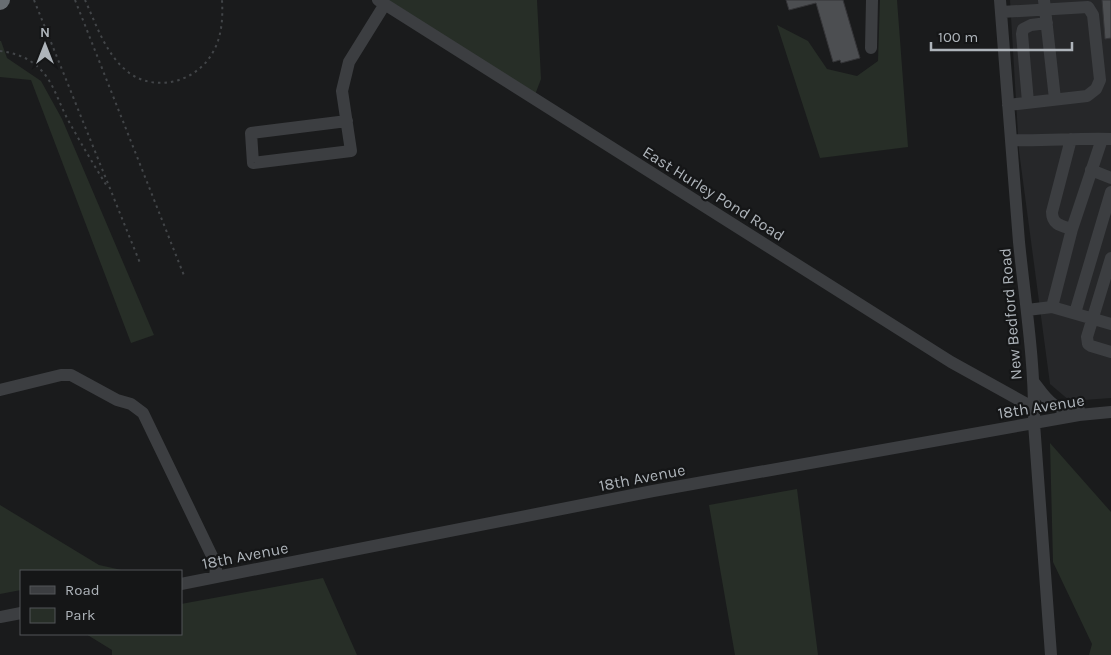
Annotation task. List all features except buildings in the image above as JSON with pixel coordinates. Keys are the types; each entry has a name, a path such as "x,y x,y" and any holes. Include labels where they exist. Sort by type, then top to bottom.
{"street":[{"path":"871,48 872,0"},
{"path":"347,120 251,133 253,163 351,150 347,120 342,91 349,62 382,2"},
{"name":"East Hurley Pond Road","path":"382,2 951,362 1034,408"},
{"path":"1000,6 1073,4 1088,7 1093,15 1100,80 1096,89 1087,96 1008,104"},
{"path":"1045,5 1055,99"},
{"name":"New Bedford Road","path":"1000,6 1033,381 1034,423 1051,655"},
{"path":"1028,102 1023,29 1031,25 1047,23"},
{"path":"1071,139 1052,218 1056,224 1072,229"},
{"path":"1011,140 1106,139 1091,170 1072,229 1052,307"},
{"path":"1091,170 1111,178"},
{"path":"1075,313 1111,192"},
{"path":"1111,258 1087,338 1088,344 1091,346 1111,352"},
{"path":"1027,310 1052,307 1111,324"},
{"path":"0,390 61,375 71,375 117,400 131,404 144,413 212,556 216,568 215,577"},
{"path":"1033,381 1048,401 1065,410 1111,411"},
{"name":"18th Avenue","path":"182,584 653,491 1079,415 1111,411"},
{"path":"0,617 20,613"}],"path":[{"path":"34,0 140,263"},
{"path":"75,0 185,278"},
{"path":"85,0 108,48 120,65 139,78 163,83 174,82 190,75 206,63 217,45 222,24 222,0"},
{"path":"0,51 11,53 30,61 47,78 69,121 112,195"}],"shaded area":[{"path":"1010,0 1111,0 1111,398 1070,401 1050,384 1019,151"}],"green space":[{"path":"374,0 537,0 541,79 533,100"},
{"path":"880,0 897,0 908,147 820,158 777,25 808,41 827,69 857,76 878,61"},
{"path":"0,41 7,58 41,81 62,119 154,335 131,343 31,80 0,77"},
{"path":"1050,443 1111,512 1111,655 1089,655 1092,644 1053,562"},
{"path":"797,489 818,655 735,655 709,505"},
{"path":"0,505 99,565 122,570 20,570 20,590 0,594"},
{"path":"323,578 357,655 112,655 112,650 88,635 182,635 182,604"}]}
